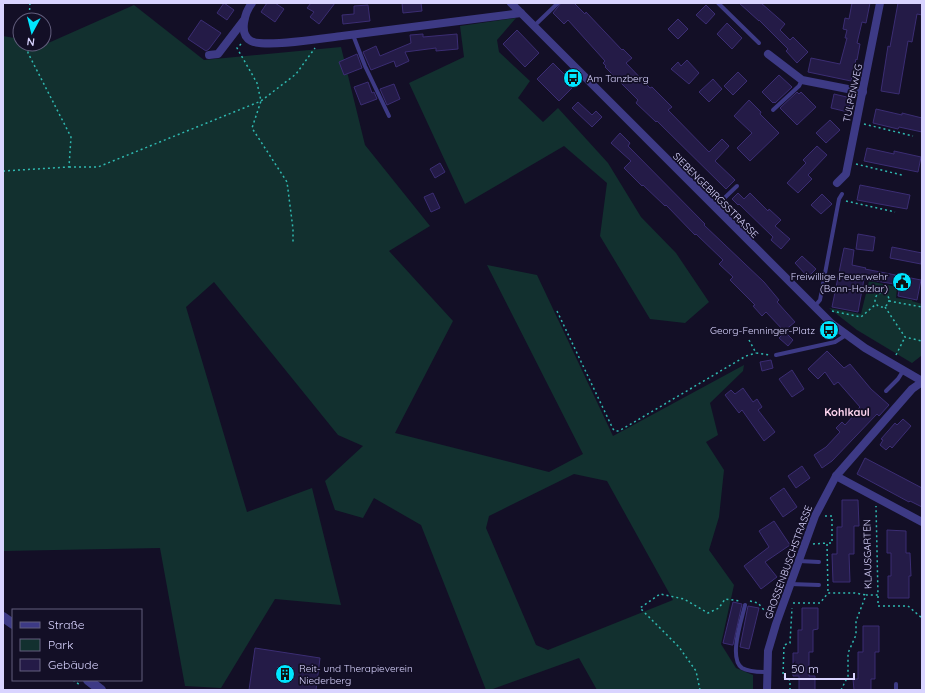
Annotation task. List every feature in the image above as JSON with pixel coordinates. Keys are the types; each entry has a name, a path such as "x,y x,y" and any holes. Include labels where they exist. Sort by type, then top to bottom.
{"street":[{"path":"209,54 218,54 244,20 252,3"},
{"name":"SIEBENGEBIRGSSTRASSE","path":"511,3 814,307 846,335 903,371 922,381"},
{"name":"TULPENWEG","path":"837,183 846,174 880,3"},
{"path":"244,20 247,38 253,42 274,43 521,13"},
{"path":"768,54 802,80 863,92"},
{"name":"GROSSENBUSCHSTRASSE","path":"767,690 766,672 768,651 776,624 815,516 836,476 912,389 922,381"},
{"path":"836,476 876,496 922,522"},
{"path":"3,617 12,623"},
{"path":"89,681 101,690"}],"lane":[{"path":"534,26 558,3"},
{"path":"718,3 758,43"},
{"path":"353,34 365,66 389,116"},
{"path":"773,110 799,86 802,80"},
{"path":"715,208 736,186"},
{"path":"814,307 820,300 839,199 842,194"},
{"path":"776,355 835,342 846,335"},
{"path":"886,391 898,379 903,371"},
{"path":"798,561 819,562"},
{"path":"790,584 819,585"},
{"path":"745,605 736,645 736,658 738,664 743,668 750,671 766,672"},
{"path":"896,684 896,690"}],"path":[{"path":"247,38 237,48 257,83 260,101 252,128 287,182 293,229 293,244"},
{"path":"3,171 98,167 260,101 296,74 322,38"},
{"path":"28,52 72,137 70,167"},
{"path":"856,122 913,136"},
{"path":"848,162 902,175"},
{"path":"839,199 895,212"},
{"path":"876,304 875,299 879,294 886,294 889,300"},
{"path":"884,307 887,305 889,300"},
{"path":"889,300 922,307"},
{"path":"876,304 879,307 884,307 905,337 922,341"},
{"path":"830,310 861,317 876,304"},
{"path":"557,311 615,431 619,431 746,356 756,353 776,355"},
{"path":"895,357 905,337"},
{"path":"749,340 756,353"},
{"name":"KLAUSGARTEN","path":"841,690 848,676 848,653 856,636 856,621 866,595 878,595 876,496"},
{"path":"804,544 832,543 832,516 815,516"},
{"path":"790,690 790,680 784,676 784,645 790,643 790,622 792,618 791,603 820,603 828,593 827,544"},
{"path":"828,593 855,593 866,595"},
{"path":"700,690 696,671 679,647 640,608 660,594 684,599 708,613 719,608 725,599 739,600 740,598 758,603 776,624"},
{"path":"878,595 878,606 908,606 922,618"}],"green space":[{"path":"134,5 204,60 341,47 365,145 430,226 389,251 453,321 395,433 549,472 583,454 487,265 537,275 613,436 744,365 743,371 710,403 718,435 706,442 724,470 719,517 709,550 734,585 721,644 736,668 753,675 753,690 597,690 579,658 490,690 486,690 421,525 374,498 363,518 335,510 325,481 363,446 338,435 214,282 186,307 247,512 312,488 341,605 275,599 221,688 185,686 160,548 3,551 3,36 12,38 12,52 52,52 52,41","holes":["574,474 607,481 673,600 548,650 536,645 486,528 489,516"]},
{"path":"516,18 497,40 499,52 530,81 518,98 543,122 558,108 608,163 641,217 676,253 709,302 685,323 650,319 600,236 607,183 564,146 465,204 409,83 464,57 460,26"},
{"name":"Georg-Fenninger-Platz","path":"869,281 897,287 896,298 912,300 922,304 922,353 921,356 912,363 857,330 829,308 861,314"}],"building":[{"path":"224,3 234,10 227,20 217,13"},
{"path":"267,3 275,3 284,9 275,22 261,12"},
{"path":"311,3 335,3 319,24 310,17 314,12 307,8"},
{"path":"402,3 421,3 422,11 403,13"},
{"path":"561,3 574,3 585,14 586,12 622,50 623,49 632,58 626,63 650,88 652,87 672,107 668,110 709,152 722,139 729,146 715,161 735,180 726,189 657,121 656,122 636,103 638,100 605,67 606,66 603,63 605,61 568,20 564,24 553,13"},
{"path":"739,3 761,3 785,24 780,30 790,40 793,37 808,52 797,63 786,51 788,49 759,20"},
{"path":"852,3 870,3 866,23 862,22 857,43 860,44 851,81 808,72 811,58 840,64 847,38 845,38 847,30 843,29 845,18 849,19"},
{"path":"898,3 922,3 922,15 917,14 912,42 908,41 899,94 881,91 888,46 890,47"},
{"path":"368,5 370,21 343,24 342,15 354,14 354,6"},
{"path":"706,5 715,14 706,24 696,15"},
{"path":"678,19 688,29 678,39 668,29"},
{"path":"201,20 221,33 206,51 188,39"},
{"path":"727,23 742,38 732,49 717,34"},
{"path":"517,30 539,53 525,67 503,44"},
{"path":"423,34 423,37 457,34 458,49 436,51 436,48 405,52 409,61 396,67 394,61 371,70 363,52 376,46 380,56 411,43 410,35"},
{"path":"357,54 362,68 344,75 339,62"},
{"path":"687,60 699,73 689,84 671,69 678,62 681,66"},
{"path":"553,63 575,85 559,101 537,79"},
{"path":"738,72 747,81 733,95 724,86"},
{"path":"779,75 792,87 775,103 773,103 762,92"},
{"path":"713,79 722,89 709,102 699,92"},
{"path":"368,82 372,93 374,92 377,99 361,105 354,87"},
{"path":"394,84 400,99 387,105 380,89"},
{"path":"797,92 799,94 801,92 816,107 797,125 780,108"},
{"path":"834,94 851,98 848,112 831,108"},
{"path":"749,100 761,112 760,114 779,133 750,161 737,148 752,133 734,116"},
{"path":"578,102 592,115 596,111 602,117 592,127 572,108"},
{"path":"876,109 922,118 922,132 899,127 898,129 873,123"},
{"path":"830,120 840,130 826,143 816,133"},
{"path":"620,133 630,143 628,146 705,224 704,225 764,282 779,300 777,302 795,322 784,331 766,312 762,316 753,306 755,305 730,280 733,277 719,264 723,260 696,234 695,235 666,205 665,206 643,185 642,186 624,168 631,161 611,143"},
{"path":"817,146 827,155 808,175 812,179 798,193 787,183 806,163 803,160"},
{"path":"867,148 894,154 894,151 921,157 918,172 864,161"},
{"path":"440,163 445,172 435,178 430,169"},
{"path":"860,185 910,195 907,209 857,200"},
{"path":"433,193 440,208 431,212 424,197"},
{"path":"738,193 744,199 750,193 768,211 769,209 781,220 775,226 790,239 781,249 771,240 773,237 732,199"},
{"path":"822,194 832,204 821,214 811,205"},
{"path":"858,234 875,237 873,251 856,249"},
{"path":"892,247 922,253 921,264 890,258"},
{"path":"844,248 854,250 852,265 921,280 917,300 898,296 900,285 864,279 858,312 832,307"},
{"path":"802,256 816,269 808,277 795,263"},
{"path":"785,332 793,340 788,346 779,338"},
{"path":"827,351 844,368 850,364 871,389 889,405 879,416 877,414 832,461 822,468 814,455 826,447 840,432 836,428 842,422 845,425 860,407 838,382 834,385 825,372 818,379 808,369"},
{"path":"771,360 773,368 762,371 760,362"},
{"path":"792,370 804,389 792,397 779,379"},
{"path":"743,388 753,402 757,399 762,407 758,410 775,432 764,441 742,410 739,413 725,395 731,390 735,394"},
{"path":"903,419 911,426 892,448 890,446 886,450 880,445 883,440 881,439 895,423 897,425"},
{"path":"865,458 922,488 922,507 910,501 909,502 857,474"},
{"path":"802,466 810,478 796,488 788,476"},
{"path":"784,488 797,507 783,517 770,498"},
{"path":"842,500 858,500 859,526 854,526 854,554 849,554 850,582 833,582 832,554 837,554 837,527 842,527"},
{"path":"774,521 790,545 765,562 777,577 761,589 744,566 769,547 759,531"},
{"path":"887,530 906,531 906,553 910,553 911,576 909,576 909,598 888,598 888,576 891,576 891,553 887,553"},
{"path":"733,602 742,604 732,645 723,643"},
{"path":"748,606 759,608 749,649 740,647"},
{"path":"802,608 818,608 818,629 813,630 813,652 809,652 809,676 815,676 815,690 799,690 799,676 793,676 793,653 798,653 798,630 802,630"},
{"path":"863,626 879,626 879,652 875,652 875,679 871,679 871,690 854,690 853,679 858,679 858,652 863,652"},
{"name":"Reit- und Therapieverein Niederberg","path":"255,648 320,658 316,690 249,690"}],"place":[{"name":"Am Tanzberg","path":"573,78"},
{"name":"Freiwillige Feuerwehr (Bonn-Holzlar)","path":"902,282"},
{"name":"Georg-Fenninger-Platz","path":"829,330"},
{"name":"Reit- und Therapieverein Niederberg","path":"285,674"}],"district":[{"name":"Kohlkaul","path":"847,412"}]}
